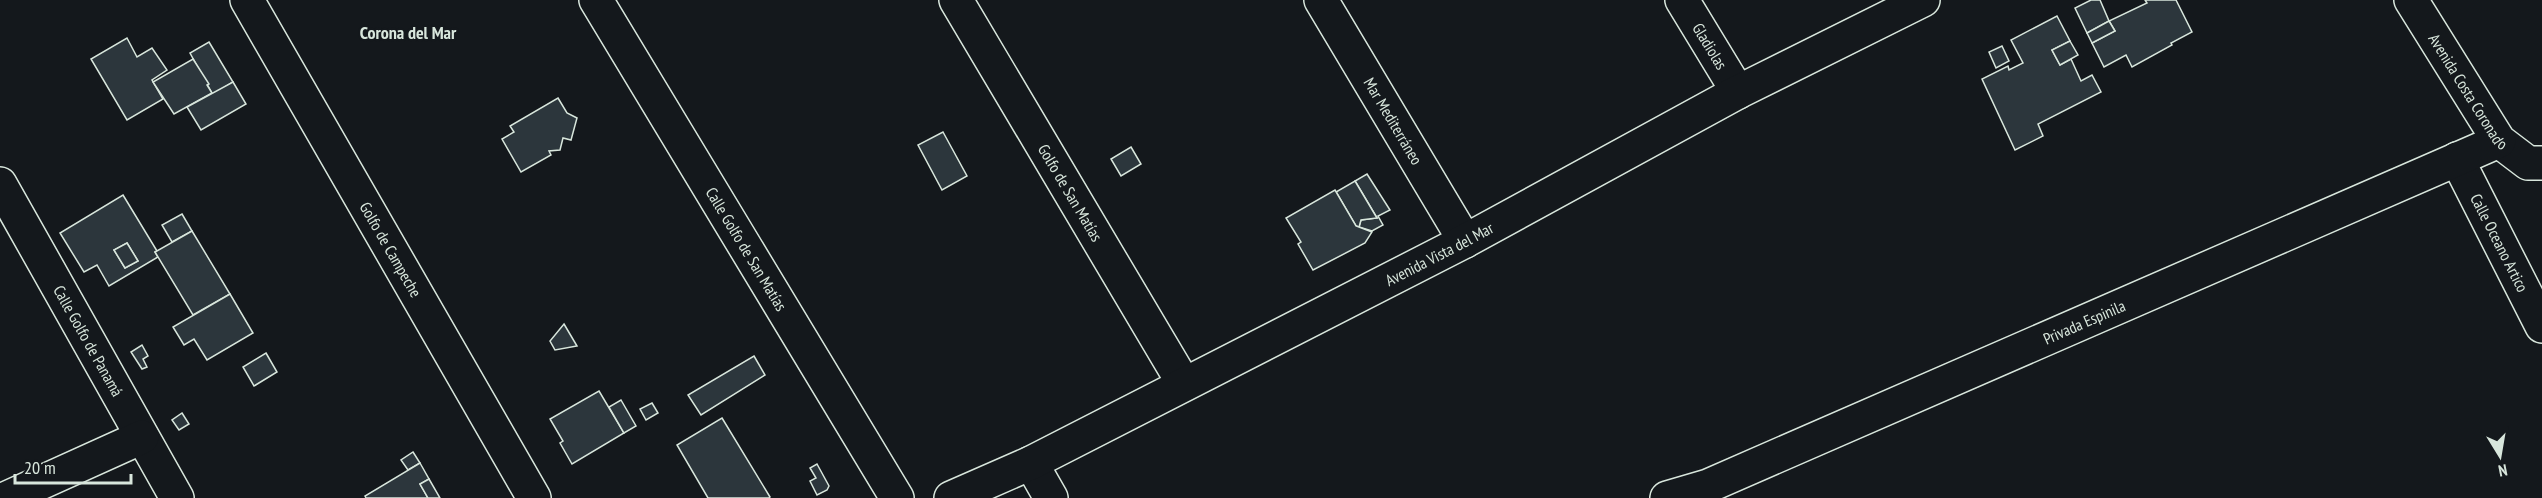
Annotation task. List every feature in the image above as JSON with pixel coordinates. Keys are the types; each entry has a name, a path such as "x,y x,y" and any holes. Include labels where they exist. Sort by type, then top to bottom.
{"street":[{"name":"Golfo de Campeche","path":"247,0 534,498"},
{"name":"Calle Golfo de San Matías","path":"596,0 897,498"},
{"name":"Golfo de San Matías","path":"957,0 1184,384"},
{"name":"Mar Mediterráneo","path":"1321,0 1465,242"},
{"name":"Gladiolas","path":"1682,0 1738,92"},
{"name":"Avenida Vista del Mar","path":"951,498 1031,463 1465,242 1738,92 1923,0"},
{"name":"Avenida Costa Coronado","path":"2411,0 2499,141 2528,163 2542,163"},
{"name":"Privada Espinila","path":"1667,498 1708,486 2499,141"},
{"name":"Calle Oceano Artico","path":"2457,159 2542,326"},
{"name":"Calle Golfo de Panamá","path":"0,184 177,498"},
{"path":"7,498 142,437"},
{"path":"1031,463 1051,498"}],"building":[{"path":"2091,0 2100,0 2109,21 2087,33 2075,8"},
{"path":"2145,0 2176,0 2192,32 2132,67 2126,55 2104,67 2092,43 2115,31 2109,21 2147,3"},
{"path":"2057,16 2070,41 2052,50 2060,65 2071,59 2081,81 2092,75 2101,92 2038,124 2043,136 2015,150 1982,79 2008,66 2009,70 2023,63 2011,40"},
{"path":"2109,21 2115,31 2092,43 2087,33"},
{"path":"127,38 137,57 152,48 167,70 152,80 163,99 127,120 91,59"},
{"path":"2070,41 2078,55 2060,65 2052,50"},
{"path":"209,42 233,82 213,95 190,53"},
{"path":"2002,46 2009,61 1996,68 1989,52"},
{"path":"193,59 212,93 174,114 153,82"},
{"path":"233,82 246,104 201,130 187,107"},
{"path":"558,98 567,113 577,118 571,140 563,138 560,150 549,151 551,155 521,172 502,139 514,132 510,126"},
{"path":"943,132 967,176 942,190 918,145"},
{"path":"1131,147 1141,164 1121,176 1111,159"},
{"path":"1367,174 1390,210 1378,216 1383,225 1372,231 1359,227 1361,220 1377,218 1355,181"},
{"path":"1355,181 1377,218 1361,220 1359,227 1356,226 1336,192"},
{"path":"1335,190 1356,226 1372,232 1365,243 1313,270 1298,244 1301,242 1286,218"},
{"path":"123,195 157,251 155,252 158,257 109,286 97,265 84,272 60,233","holes":["127,243 138,261 125,268 114,250"]},
{"path":"182,214 192,231 172,242 162,225"},
{"path":"192,231 230,294 193,315 155,252"},
{"path":"127,243 138,261 125,268 114,250"},
{"path":"230,294 253,333 207,360 194,339 184,345 173,327"},
{"path":"564,324 577,346 555,350 550,341"},
{"path":"142,345 148,356 143,359 147,367 142,369 131,352"},
{"path":"266,353 277,372 254,386 243,367"},
{"path":"754,356 765,375 701,415 688,395"},
{"path":"599,391 624,433 572,464 560,443 563,441 550,419"},
{"path":"621,400 636,426 624,433 609,407"},
{"path":"652,403 658,413 646,420 640,409"},
{"path":"182,413 189,424 179,430 172,420"},
{"path":"722,418 769,498 708,498 677,445"},
{"path":"413,452 420,463 408,470 401,460"},
{"path":"420,463 429,479 420,484 428,498 366,498 365,496"},
{"path":"817,464 829,486 827,490 817,495 810,481 816,478 810,468"},
{"path":"429,479 440,498 428,498 420,484"}],"district":[{"name":"Corona del Mar","path":"408,33"}]}
